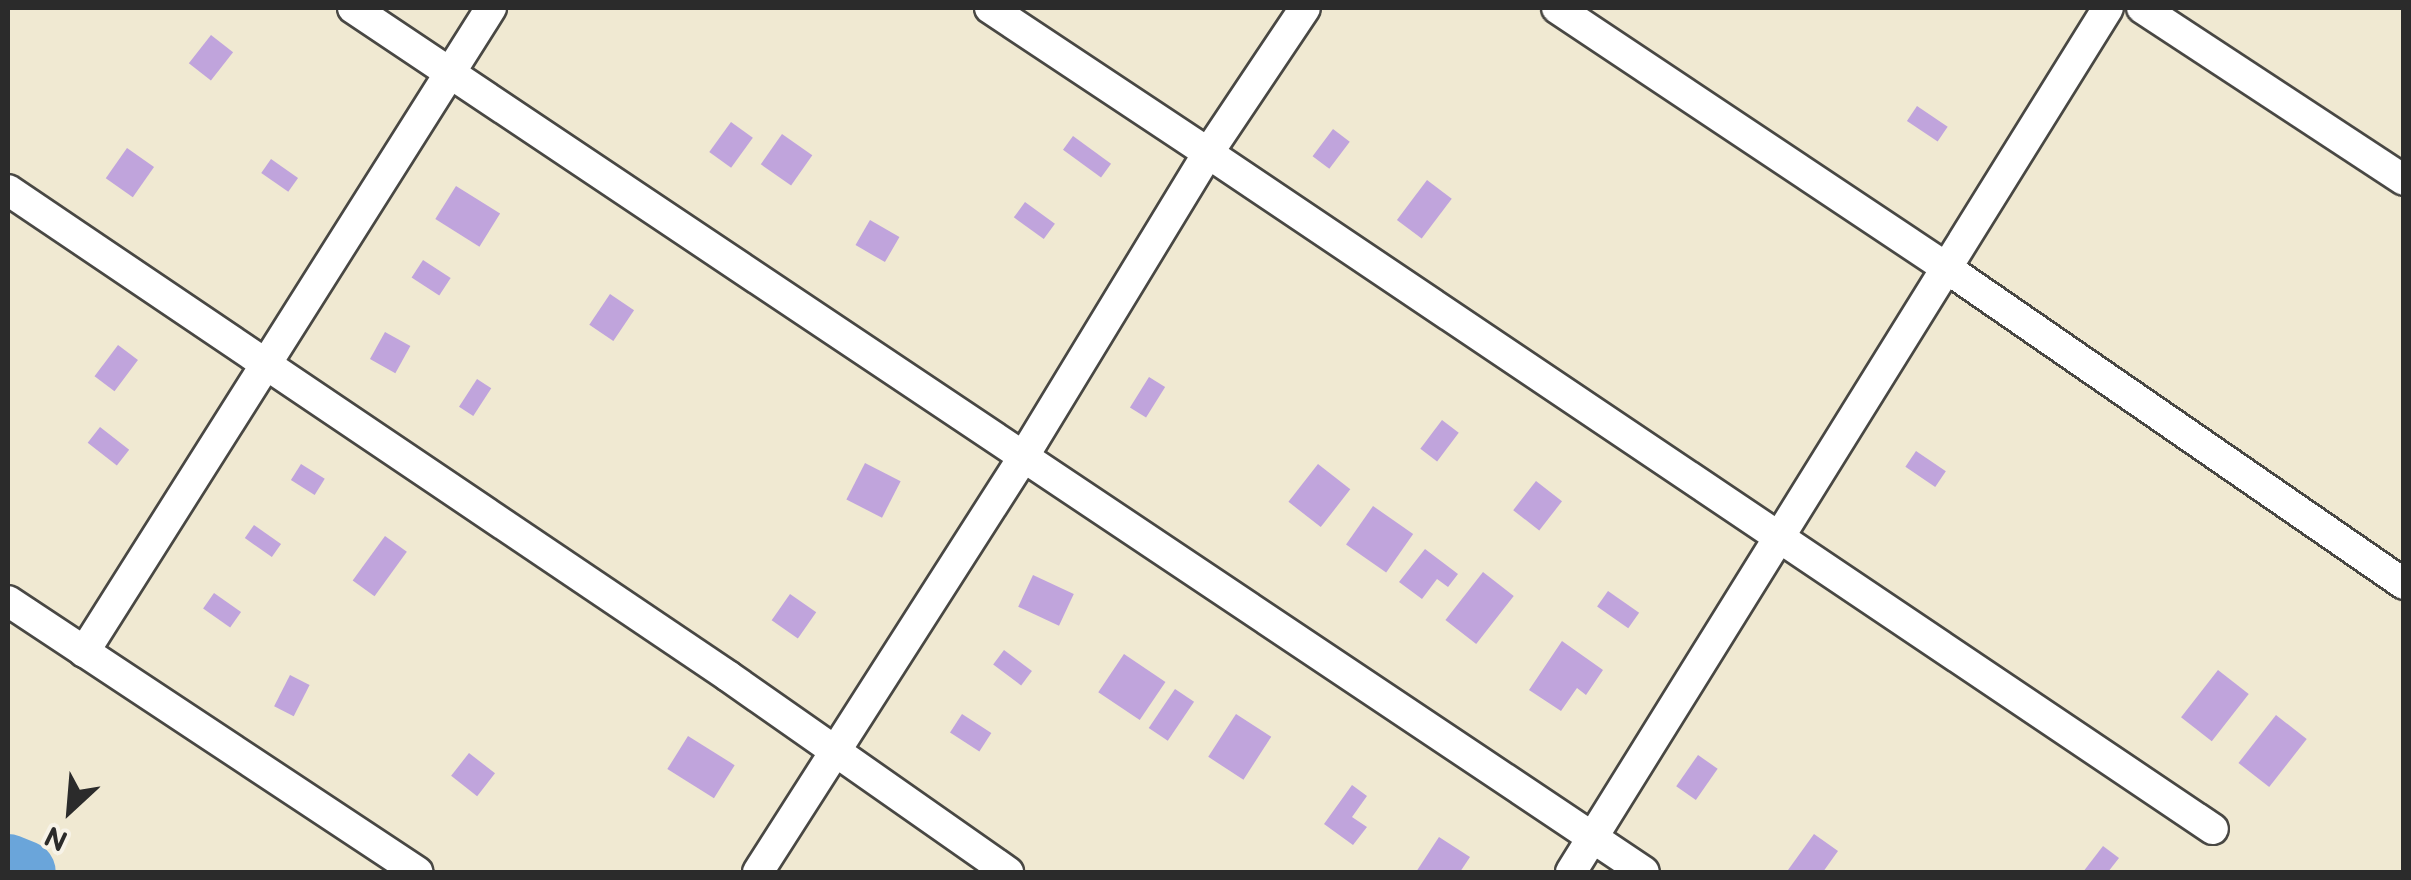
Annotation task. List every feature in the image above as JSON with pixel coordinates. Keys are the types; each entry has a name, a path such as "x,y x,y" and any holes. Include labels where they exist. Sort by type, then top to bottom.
{"street":[{"path":"352,8 1025,454 1644,872"},
{"path":"84,652 491,8"},
{"path":"990,8 2213,829"},
{"path":"758,872 1025,454 1208,153 1305,8"},
{"path":"1556,8 1944,267 2404,584"},
{"path":"1572,872 2108,8"},
{"path":"2142,8 2404,180"},
{"path":"8,190 728,676 834,754 1008,872"},
{"path":"8,601 418,872"}],"building":[{"path":"211,35 233,52 211,81 189,63"},
{"path":"1917,106 1948,127 1938,142 1907,121"},
{"path":"731,122 753,138 731,168 709,152"},
{"path":"1333,129 1350,142 1329,169 1313,156"},
{"path":"782,134 812,155 791,186 761,164"},
{"path":"1073,136 1111,164 1101,177 1063,150"},
{"path":"127,148 154,167 133,197 106,178"},
{"path":"271,159 298,178 288,192 261,173"},
{"path":"1427,180 1452,199 1422,239 1397,220"},
{"path":"456,186 500,214 479,247 435,219"},
{"path":"1025,202 1055,224 1044,239 1014,217"},
{"path":"870,220 899,237 885,262 856,245"},
{"path":"423,260 451,278 439,296 412,278"},
{"path":"610,294 634,310 613,341 589,325"},
{"path":"385,332 410,346 395,373 370,359"},
{"path":"118,345 138,360 114,391 95,376"},
{"path":"1149,377 1165,387 1146,418 1130,408"},
{"path":"477,379 491,388 473,416 459,407"},
{"path":"1442,420 1459,433 1437,461 1420,449"},
{"path":"100,427 129,450 117,466 88,443"},
{"path":"1916,451 1946,471 1935,487 1905,467"},
{"path":"865,463 901,481 882,518 846,500"},
{"path":"301,464 325,479 315,495 291,480"},
{"path":"1318,464 1350,489 1321,527 1288,502"},
{"path":"1536,481 1562,501 1539,530 1513,510"},
{"path":"1373,506 1413,534 1386,573 1346,545"},
{"path":"254,525 281,544 272,557 245,538"},
{"path":"385,536 407,552 375,596 353,580"},
{"path":"1425,549 1458,574 1448,587 1437,579 1422,599 1399,582"},
{"path":"1483,572 1514,596 1476,644 1445,620"},
{"path":"1033,575 1074,594 1059,626 1018,607"},
{"path":"1608,591 1639,613 1628,628 1597,607"},
{"path":"214,593 241,612 230,627 203,609"},
{"path":"790,594 816,612 798,639 772,620"},
{"path":"1562,641 1603,670 1586,695 1577,688 1561,711 1529,690"},
{"path":"1004,650 1032,671 1021,685 993,664"},
{"path":"1124,654 1165,682 1140,720 1098,692"},
{"path":"2218,670 2249,694 2212,741 2181,717"},
{"path":"290,675 310,685 294,716 274,706"},
{"path":"1175,689 1194,702 1168,741 1149,728"},
{"path":"962,714 991,733 979,752 950,732"},
{"path":"1236,714 1271,737 1243,780 1208,757"},
{"path":"2276,715 2307,739 2269,787 2238,763"},
{"path":"688,736 735,765 714,798 667,769"},
{"path":"469,753 495,773 477,796 451,776"},
{"path":"1698,755 1718,769 1696,800 1676,786"},
{"path":"1352,785 1367,796 1352,817 1367,827 1353,845 1324,824"},
{"path":"1814,834 1838,851 1823,872 1788,870"},
{"path":"1439,837 1470,857 1460,872 1416,872"},
{"path":"2103,846 2119,858 2108,872 2083,872"}],"waterway":[{"path":"8,865 25,872"}]}
